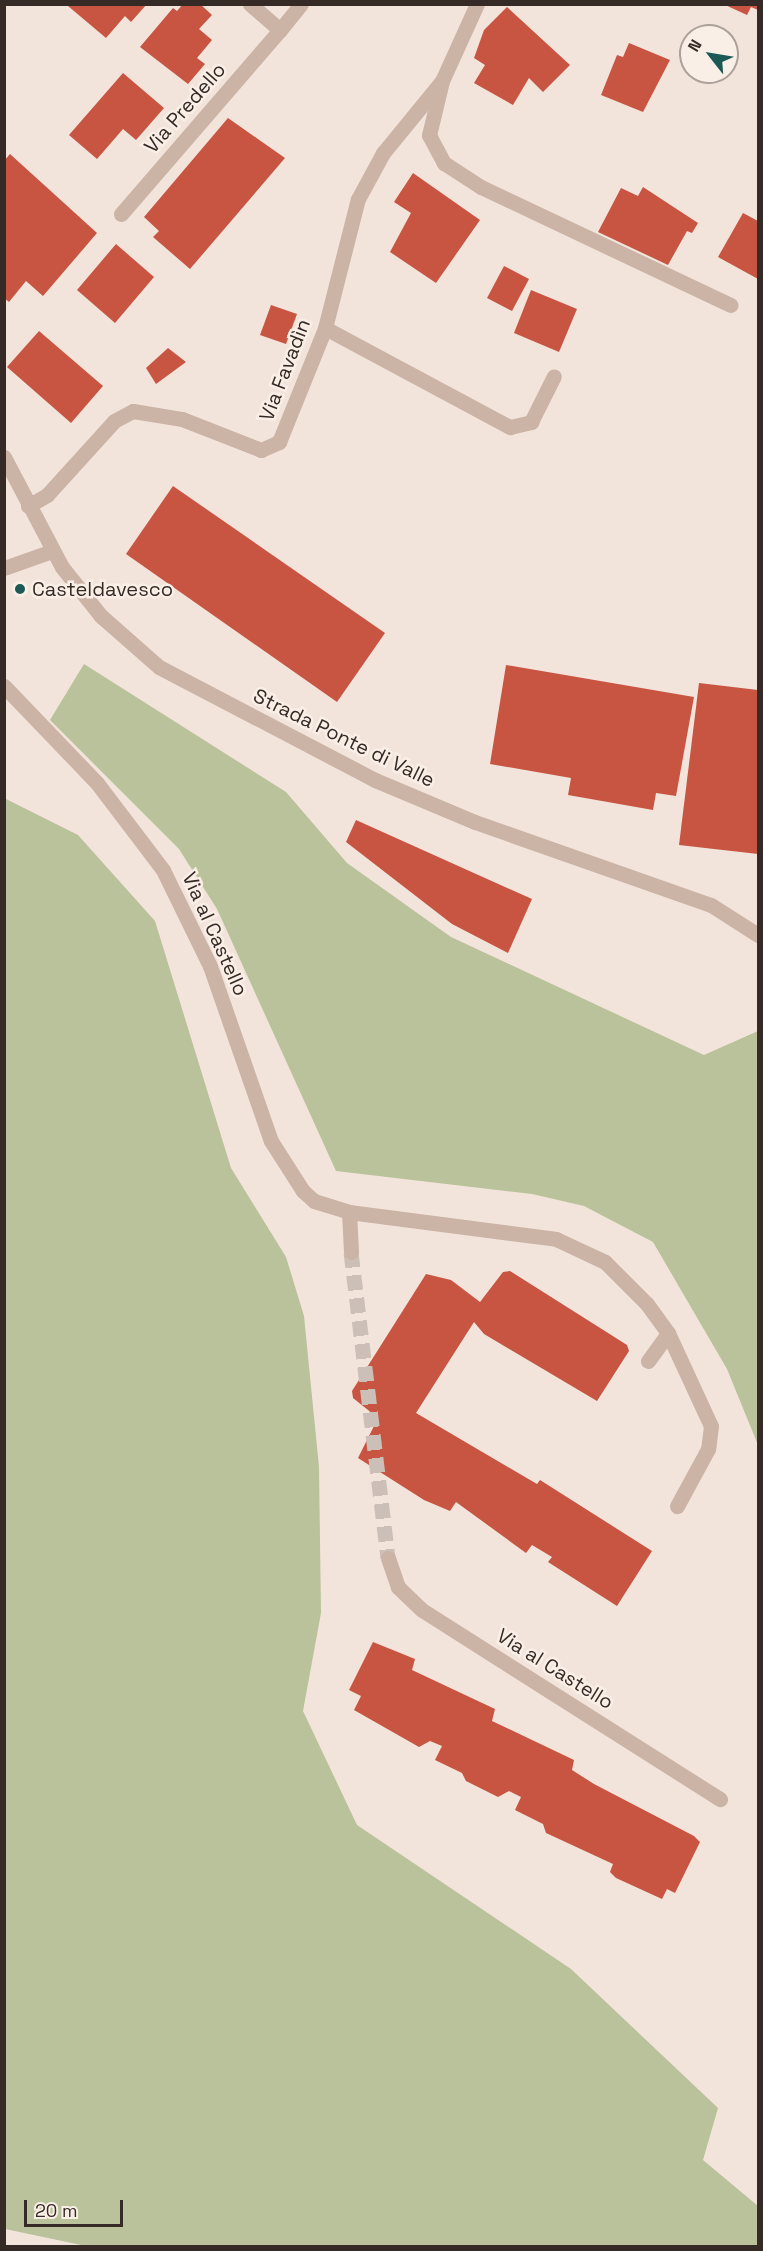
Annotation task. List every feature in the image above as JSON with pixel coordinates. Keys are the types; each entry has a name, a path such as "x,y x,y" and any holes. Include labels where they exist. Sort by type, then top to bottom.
{"street":[{"path":"250,4 280,30"},
{"name":"Via Predello","path":"121,214 301,4"},
{"name":"Via Favadìn","path":"477,4 442,81 429,135 444,163 482,187 731,305"},
{"name":"Via Favadìn","path":"28,506 47,495 114,421 133,411 163,414 270,449 285,430 325,328 358,199 384,153 442,81"},
{"path":"325,328 510,427 531,422 554,376"},
{"name":"Strada Ponte di Valle","path":"4,457 52,550 131,646 212,697 375,780 475,822 711,905 759,935"},
{"path":"4,568 52,550"},
{"name":"Via al Castello","path":"4,686 98,783 163,870 210,966 282,1162 314,1201 349,1212 522,1232 580,1248 628,1281 668,1333 711,1426 708,1449 677,1506"},
{"path":"349,1212 351,1252"},
{"path":"648,1361 668,1333"},
{"name":"Via al Castello","path":"388,1558 398,1587 422,1610 720,1799"}],"green space":[{"path":"84,664 286,792 347,863 451,937 704,1055 758,1031 758,1445 727,1369 653,1242 584,1206 532,1194 336,1171 217,909 179,849 50,720"},
{"path":"4,798 78,835 155,921 231,1168 286,1257 304,1316 319,1467 321,1613 303,1711 357,1825 571,1969 718,2108 703,2160 758,2206 758,2246 86,2246 5,2229"}],"building":[{"path":"147,4 131,22 125,16 106,38 68,6"},
{"path":"183,4 200,4 212,15 199,29 212,40 197,58 205,64 188,84 140,47 173,8 177,11"},
{"path":"723,4 758,4 758,10 751,7 747,15"},
{"path":"507,7 570,65 543,92 529,78 513,105 474,83 485,65 474,58 484,30"},
{"path":"629,43 670,60 643,112 601,95 617,55 623,57"},
{"path":"123,73 164,108 136,140 123,129 97,159 69,135"},
{"path":"228,118 285,158 190,269 153,237 159,231 144,217"},
{"path":"10,154 97,233 43,296 26,281 9,302 4,298 4,161"},
{"path":"413,173 480,220 436,283 390,252 411,213 394,202"},
{"path":"643,187 698,223 692,233 687,231 668,265 598,232 621,188 638,196"},
{"path":"743,213 758,221 758,279 718,257"},
{"path":"116,244 154,277 115,323 77,290"},
{"path":"504,266 529,279 512,311 487,298"},
{"path":"531,290 577,309 559,352 514,333"},
{"path":"271,305 297,314 286,344 260,335"},
{"path":"39,331 103,386 71,423 7,367"},
{"path":"168,348 186,362 156,384 146,368"},
{"path":"173,486 385,633 337,702 126,554"},
{"path":"506,665 694,697 676,796 656,793 653,810 568,795 571,778 490,764"},
{"path":"699,683 758,690 758,854 679,845"},
{"path":"356,820 532,899 508,953 452,924 346,842"},
{"path":"510,1271 627,1345 629,1351 597,1401 484,1334 474,1322 416,1413 537,1484 540,1480 652,1551 617,1606 548,1562 552,1557 532,1545 526,1553 456,1502 450,1511 424,1500 358,1458 378,1418 353,1398 352,1391 426,1274 451,1280 480,1302 503,1272"},
{"path":"373,1642 415,1659 412,1670 495,1709 492,1721 574,1760 572,1770 594,1784 694,1836 700,1842 675,1893 667,1889 662,1899 616,1878 610,1872 613,1864 546,1833 543,1824 515,1810 521,1797 509,1791 498,1797 466,1781 462,1773 435,1760 442,1746 430,1741 419,1747 354,1710 361,1696 349,1690"}],"tunnel":[{"path":"351,1252 388,1558"}],"place":[{"name":"Casteldavesco","path":"20,589"}]}
